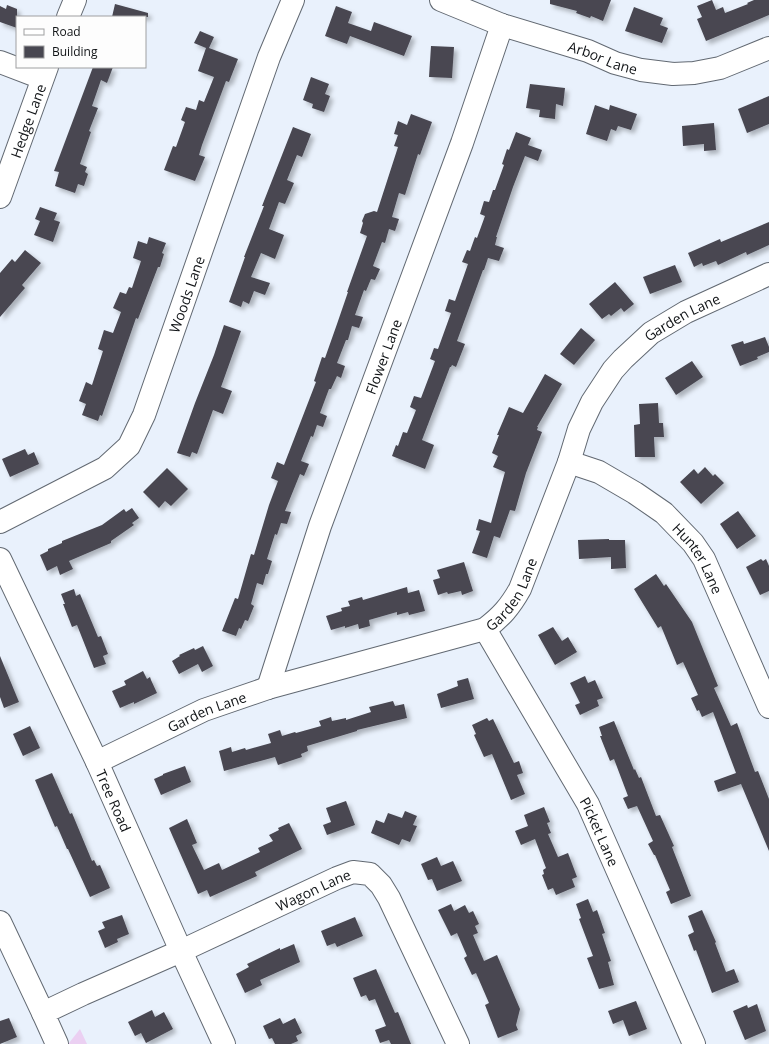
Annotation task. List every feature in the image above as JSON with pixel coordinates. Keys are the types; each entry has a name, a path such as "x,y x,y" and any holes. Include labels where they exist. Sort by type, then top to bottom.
{"street":[{"path":"68,16 75,0"},
{"name":"Woods Lane","path":"0,522 105,468 129,446 144,415 269,57 293,0"},
{"name":"Arbor Lane","path":"440,0 502,25 588,51 615,63 641,70 673,74 694,73 720,68 769,48"},
{"name":"Flower Lane","path":"268,688 320,526 462,143 502,25"},
{"path":"0,62 16,66"},
{"path":"26,68 44,72"},
{"name":"Hedge Lane","path":"0,197 44,72"},
{"name":"Garden Lane","path":"97,762 204,710 268,688 485,629 498,619 511,605 520,589 569,462 579,429 592,402 613,370 651,333 686,312 769,274"},
{"name":"Hunter Lane","path":"569,462 599,472 635,493 664,513 693,543 704,559 769,707"},
{"name":"Tree Road","path":"0,559 97,762 224,1044"},
{"name":"Picket Lane","path":"485,629 588,804 694,1044"},
{"name":"Wagon Lane","path":"43,1013 353,872 370,874 381,885 389,898 458,1044"},
{"path":"0,922 57,1043"}],"shaded area":[{"path":"80,1029 87,1044 69,1044 69,1043"}],"building":[{"path":"550,0 611,0 603,21 591,16 590,18 576,13 577,11 550,4"},
{"path":"712,0 716,10 723,7 725,13 754,0 769,0 769,15 706,41 697,19 702,17 697,6"},
{"path":"115,4 148,13 148,17 112,16"},
{"path":"7,5 17,9 16,28 0,22 0,6 6,9"},
{"path":"336,6 352,12 348,23 371,31 374,22 412,36 404,56 350,36 347,44 325,36"},
{"path":"634,7 663,18 660,25 668,28 662,43 625,31"},
{"path":"200,31 214,37 209,48 238,59 229,82 226,81 202,145 199,155 205,157 195,181 164,170 173,146 176,147 185,122 181,120 186,107 196,110 199,100 204,102 214,77 198,71 206,48 194,43"},
{"path":"431,46 454,47 452,78 429,77"},
{"path":"93,68 113,68 107,83 101,80 92,106 98,108 89,131 91,132 80,164 87,167 85,172 88,174 84,186 78,184 75,193 55,186 59,172 54,171"},
{"path":"311,77 329,84 325,94 330,96 324,112 312,108 313,104 303,100"},
{"path":"530,84 565,88 563,106 556,104 555,119 539,117 540,110 526,108"},
{"path":"769,96 769,124 747,133 738,109"},
{"path":"595,105 609,110 610,105 637,114 631,130 618,126 616,131 611,129 607,141 586,134"},
{"path":"411,114 432,122 420,155 418,154 405,195 399,193 392,217 399,219 395,231 389,229 385,243 382,242 373,266 380,269 375,280 371,279 366,291 364,290 355,315 363,317 359,328 352,326 348,340 346,340 337,363 345,366 341,378 337,376 331,389 329,389 320,413 327,416 323,427 317,425 313,437 311,436 301,461 309,464 304,476 300,474 285,511 291,512 287,524 281,523 277,535 275,534 267,559 272,561 268,574 266,574 263,585 257,583 251,604 254,606 248,621 245,620 241,629 239,628 236,636 222,631 235,598 238,599 251,554 254,555 278,481 271,478 277,462 284,465 316,382 314,381 322,357 325,358 367,236 360,233 363,223 362,221 365,214 374,211 377,212 398,147 394,146 398,135 394,134 398,121 407,125"},
{"path":"714,123 716,150 704,151 704,144 683,146 682,126"},
{"path":"293,127 311,134 302,157 297,155 287,180 294,183 285,204 279,202 269,229 284,235 275,259 261,253 251,277 270,283 265,295 254,291 249,304 243,301 241,307 229,302 244,257 264,206 262,206"},
{"path":"516,132 531,138 528,145 542,150 538,161 525,156 513,187 496,237 495,245 504,248 499,261 488,258 457,341 465,344 456,367 452,365 450,367 422,440 434,445 425,469 392,456 396,445 398,446 403,432 407,433 416,410 410,407 414,396 421,398 435,361 430,359 434,348 438,349 451,313 445,311 449,299 455,301 468,264 462,262 467,250 470,251 475,237 477,238 485,216 480,214 484,201 489,202 493,190 495,190 504,165 502,164 507,149 509,150"},
{"path":"40,207 57,213 54,220 60,222 53,242 34,235 40,221 35,219"},
{"path":"769,222 769,245 747,255 746,252 718,265 716,261 703,266 702,263 694,267 688,253 720,239 721,242"},
{"path":"149,237 166,243 162,253 164,254 138,319 136,318 102,416 100,415 98,421 82,415 86,404 79,401 86,382 92,385 103,351 98,349 104,330 113,333 121,312 113,308 120,292 126,294 129,287 132,288 141,261 133,258 138,241 147,244"},
{"path":"25,250 41,263 22,285 25,288 0,317 0,273 12,259 15,262"},
{"path":"675,265 682,282 650,294 643,277"},
{"path":"615,282 634,304 624,312 621,308 611,316 609,314 602,319 589,304"},
{"path":"224,325 241,331 221,387 232,391 223,414 213,410 197,454 192,452 190,457 177,453 214,355"},
{"path":"581,328 595,340 574,365 560,354"},
{"path":"765,337 769,347 769,352 757,357 758,359 740,366 731,345 743,341 744,344"},
{"path":"692,361 703,377 676,395 665,378"},
{"path":"545,374 562,384 537,427 537,430 542,432 526,473 515,511 510,510 500,538 494,536 487,558 472,553 480,531 476,530 479,519 491,523 505,472 493,467 498,456 492,453 499,435 497,435 509,407 523,413"},
{"path":"658,403 659,423 663,423 664,437 654,437 655,457 635,457 634,425 640,424 639,404"},
{"path":"25,449 28,455 34,452 39,464 10,477 2,459"},
{"path":"705,467 713,476 715,474 724,483 701,504 680,482 694,469 698,474"},
{"path":"167,468 188,489 171,506 165,501 159,508 143,492"},
{"path":"132,508 139,518 132,523 134,525 111,541 111,543 69,561 73,569 60,575 57,566 47,571 40,555 48,551 48,549 62,543 62,541 102,525 124,509 126,512"},
{"path":"738,511 756,536 737,549 720,524"},
{"path":"578,540 625,540 626,568 611,569 611,557 579,559"},
{"path":"761,559 763,561 766,559 769,566 769,591 760,595 746,567"},
{"path":"464,562 473,591 462,595 461,591 448,594 447,592 438,595 433,580 440,578 437,570"},
{"path":"656,574 664,586 666,584 692,622 718,686 714,688 731,726 737,723 755,772 758,771 769,799 769,851 741,784 718,792 714,781 736,773 713,712 702,717 699,710 697,711 691,698 698,695 683,662 677,665 661,626 658,628 634,589"},
{"path":"407,587 408,593 419,590 425,611 409,615 408,612 397,615 397,612 369,620 370,626 359,629 358,624 331,630 326,616 342,611 341,608 350,606 348,601 362,597 363,600"},
{"path":"74,589 76,596 80,594 98,637 101,636 108,654 103,656 106,664 94,668 77,625 72,627 63,604 65,604 61,594"},
{"path":"553,627 562,641 568,637 577,652 555,665 538,635"},
{"path":"203,646 213,666 202,672 198,664 179,674 172,661 180,656 179,655 194,648 195,650"},
{"path":"0,656 19,702 4,708 0,697"},
{"path":"143,671 147,679 150,677 157,693 134,704 134,702 120,708 112,691 126,685 124,681"},
{"path":"585,676 588,683 595,680 603,698 597,700 599,706 580,715 575,705 580,703 570,683"},
{"path":"468,678 474,699 441,708 437,694 458,686 457,681"},
{"path":"393,701 395,706 404,704 407,718 357,730 307,746 308,751 301,754 302,757 278,765 275,757 224,771 219,751 231,747 232,752 245,748 246,750 271,743 268,734 280,730 282,736 296,733 321,726 319,721 331,717 332,721 346,718 346,720 371,712 369,707"},
{"path":"487,718 489,721 493,719 514,763 519,761 523,773 517,775 525,794 511,800 492,754 484,757 474,735 476,734 472,725"},
{"path":"614,721 634,770 635,769 639,778 641,777 656,816 660,815 674,846 672,847 691,896 671,904 666,892 670,890 655,855 648,844 653,841 637,806 628,809 623,798 628,796 614,759 610,761 600,736 602,736 599,727"},
{"path":"30,726 40,748 23,756 13,734"},
{"path":"185,766 191,782 161,795 154,779"},
{"path":"52,773 70,814 72,813 92,861 94,860 97,866 100,865 110,888 90,897 57,826 55,827 35,780"},
{"path":"346,801 355,825 327,835 323,825 331,822 326,808"},
{"path":"544,807 550,822 547,823 551,833 548,834 558,857 568,853 577,877 572,879 575,887 556,895 553,888 548,890 542,875 544,874 543,870 546,868 535,839 521,845 515,831 528,826 524,815"},
{"path":"405,811 417,816 413,825 417,826 410,842 402,839 399,845 371,833 376,820 384,823 388,813 402,818"},
{"path":"187,819 197,843 192,845 204,870 219,863 222,870 260,852 258,848 273,841 269,835 279,830 278,828 289,823 302,849 255,872 257,876 210,897 207,890 198,894 169,828"},
{"path":"437,857 441,866 453,861 462,881 437,891 432,879 428,880 421,864"},
{"path":"588,899 593,912 597,910 605,933 602,934 611,961 608,962 614,985 599,989 587,958 593,956 579,919 581,918 576,904"},
{"path":"451,904 454,911 465,905 469,913 473,911 479,924 475,926 478,933 473,935 484,961 497,955 520,1009 516,1025 518,1030 498,1038 485,1005 489,1003 476,973 472,975 464,958 467,956 457,933 451,936 438,910"},
{"path":"702,910 716,942 715,943 726,972 734,969 739,982 712,993 696,950 694,951 688,935 694,932 688,916"},
{"path":"122,915 129,934 117,939 118,942 105,948 98,931 105,928 102,922"},
{"path":"355,917 363,936 337,947 335,943 327,946 321,931"},
{"path":"294,944 300,962 260,980 262,985 245,993 236,974 249,967 247,964 280,948 280,950"},
{"path":"376,969 395,1013 398,1012 411,1044 391,1044 389,1040 380,1043 375,1030 386,1026 375,999 369,1001 366,995 361,997 353,978"},
{"path":"636,1001 647,1029 629,1036 623,1020 613,1024 608,1011"},
{"path":"757,1004 766,1031 745,1040 733,1011 747,1005 748,1008"},
{"path":"152,1010 155,1017 164,1012 173,1029 146,1043 141,1033 135,1036 128,1022"},
{"path":"9,1018 17,1037 0,1044 0,1021"},
{"path":"280,1018 283,1024 295,1018 302,1033 296,1036 298,1041 291,1044 275,1044 272,1038 269,1039 263,1026"}]}
